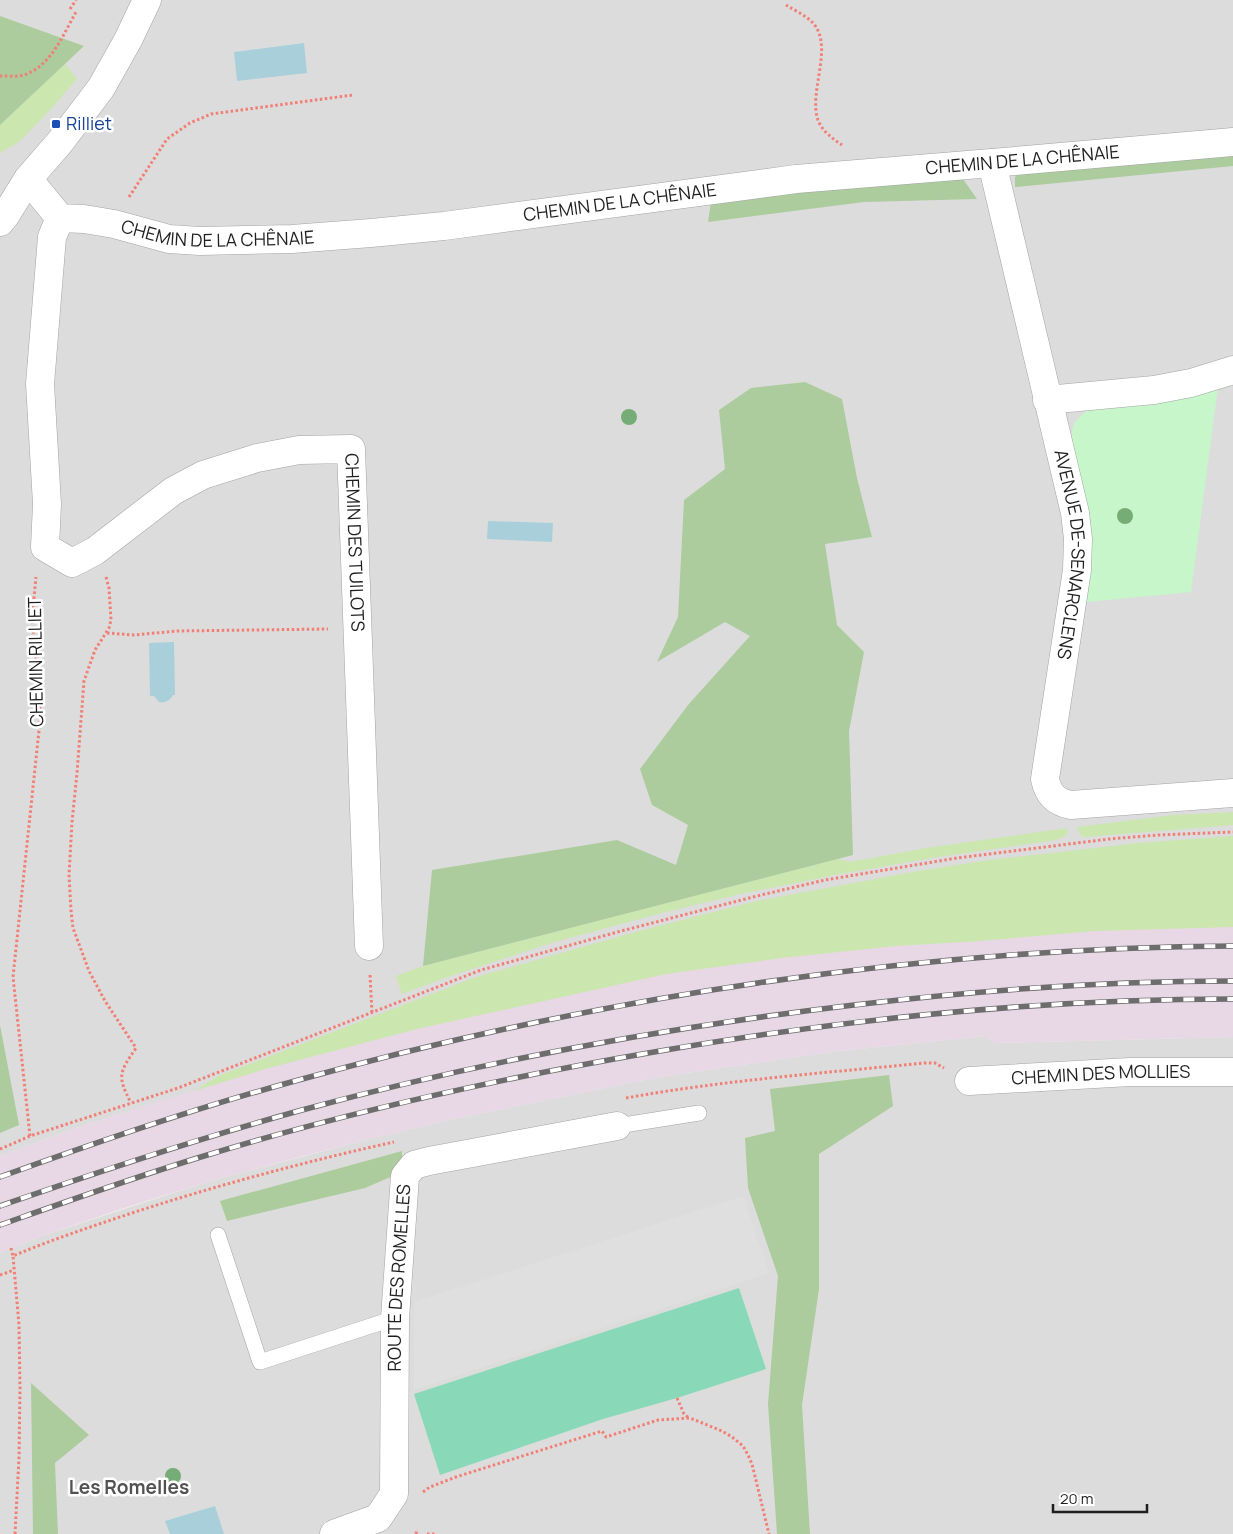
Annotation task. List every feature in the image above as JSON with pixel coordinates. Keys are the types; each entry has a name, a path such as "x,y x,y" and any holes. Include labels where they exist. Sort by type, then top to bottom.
{"street":[{"path":"0,222 28,179 60,142 101,88 128,40 147,0"},
{"name":"CHEMIN DE LA CHÊNAIE","path":"60,218 84,219 114,224 169,239 200,241 283,239 361,234 444,226 796,179 1233,142"},
{"name":"AVENUE DE-SENARCLENS","path":"992,163 1075,513 1078,540 1076,580 1045,779 1046,788 1060,803 1071,805 1233,793"},
{"path":"0,189 28,179"},
{"path":"28,179 60,218 52,237 40,384 47,504 44,548"},
{"path":"1047,400 1154,390 1191,383 1233,370"},
{"name":"CHEMIN DES TUILOTS","path":"44,548 72,562 89,555 173,491 203,476 257,458 299,450 351,449 369,946"},
{"name":"CHEMIN DES MOLLIES","path":"969,1081 1130,1072 1233,1072"},
{"name":"ROUTE DES ROMELLES","path":"334,1534 378,1518 394,1494 396,1318 405,1176 414,1165 451,1156 617,1126"}],"lane":[{"path":"617,1126 699,1113"},
{"path":"218,1235 260,1362 396,1318"}],"path":[{"path":"70,9 76,0"},
{"path":"786,5 812,22 821,38 821,55 816,90 818,120 832,138 844,147"},
{"path":"0,76 22,75 44,62 55,49 76,12"},
{"path":"114,224 120,210 167,139 190,123 211,114 353,94"},
{"name":"CHEMIN RILLIET","path":"30,1136 13,977 40,721 32,610 37,568 44,548"},
{"path":"89,555 107,579 110,620 107,633 95,650 84,681 78,773 72,822 69,875 70,902 73,928 89,971 105,1001 136,1048 127,1061 121,1075 122,1086 131,1102"},
{"path":"107,633 134,635 177,631 357,628"},
{"path":"0,1149 30,1136 178,1088 481,970 760,895 825,880 957,858 1101,840 1158,835 1233,832"},
{"path":"369,946 372,1013"},
{"path":"11,1248 13,1256"},
{"path":"0,1275 14,1270 19,1325 19,1458 15,1534"},
{"path":"677,1398 684,1414 722,1431 743,1446 752,1464 768,1534"},
{"path":"418,1497 430,1487 456,1477 602,1431 606,1437 658,1420 690,1418"},
{"path":"416,1534 418,1528"},
{"path":"427,1534 435,1534"}],"shaded area":[{"path":"0,0 1233,0 1233,875 269,1068 73,1129 0,1156"},
{"path":"1233,875 1233,1037 995,1043 985,1036 830,1052 659,1077 453,1119 303,1156 210,1181 124,1208 36,1238 0,1253 0,1156 73,1129 457,1008"},
{"path":"985,1036 995,1043 1233,1037 1233,1534 0,1534 0,1253 36,1238 210,1181 453,1119 659,1077 830,1052"},
{"path":"743,1196 769,1273 414,1390 414,1302"}],"green space":[{"path":"0,16 84,46 0,125"},
{"path":"65,64 77,79 19,142 0,153 0,125"},
{"path":"1233,156 1233,166 1015,187 1015,177 1020,172"},
{"path":"961,176 977,199 864,202 708,222 711,202"},
{"path":"805,382 842,399 857,478 872,537 825,544 837,625 864,652 849,731 853,855 423,966 432,870 617,840 676,865 688,825 652,805 640,769 688,705 750,636 725,622 657,662 678,617 684,500 725,469 719,410 751,388"},
{"path":"1218,387 1191,592 1087,602 1092,539 1090,518 1073,446 1072,435 1075,422 1088,410"},
{"path":"1233,812 1233,825 1085,837 1081,836 1077,827 1173,815"},
{"path":"1067,828 1068,832 1066,835 1056,840 938,857 840,874 736,895 662,913 551,943 402,994 396,976 423,966 838,859 850,862 926,848"},
{"path":"1233,836 1233,927 1094,931 896,946 782,958 666,974 417,1029 269,1068 194,1091 218,1076 476,977 639,931 757,901 918,871 989,860 1138,843"},
{"path":"0,1025 19,1125 0,1133"},
{"path":"889,1075 893,1106 819,1154 819,1289 802,1405 810,1534 777,1534 768,1404 778,1276 748,1188 745,1138 775,1131 770,1089"},
{"path":"402,1151 402,1172 365,1188 227,1221 220,1201"},
{"path":"739,1288 766,1369 677,1398 603,1419 440,1475 414,1394"},
{"path":"31,1383 89,1435 55,1463 58,1534 33,1534"}],"water":[{"path":"304,43 307,73 237,81 234,52"},
{"path":"488,521 553,523 552,542 487,539"},
{"path":"174,642 175,695 167,701 159,702 154,696 150,696 149,643"},
{"path":"215,1506 224,1534 170,1534 165,1521"}],"railway":[{"path":"0,1177 146,1126 220,1102 295,1081 409,1051 525,1025 642,1002 878,967 996,956 1115,949 1233,946"},
{"path":"0,1206 150,1155 302,1110 438,1076 576,1047 784,1014 901,1000 1091,985 1233,981"},
{"path":"0,1225 178,1164 315,1124 484,1084 597,1062 726,1040 942,1013 1088,1003 1233,999"}],"place":[{"name":"Rilliet","path":"56,124"}],"district":[{"name":"Les Romelles","path":"129,1487"}]}
